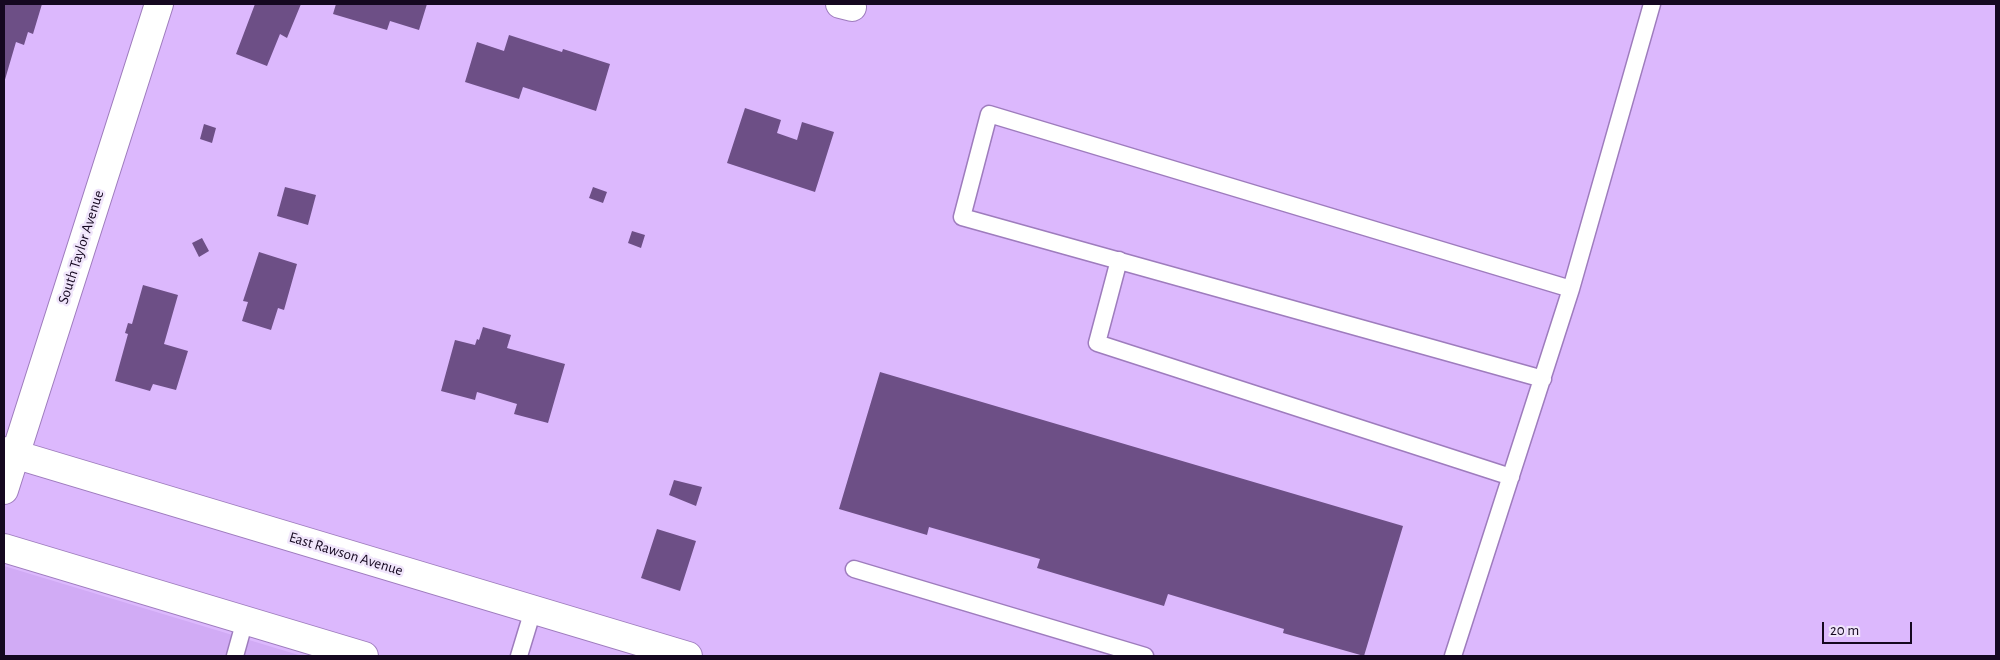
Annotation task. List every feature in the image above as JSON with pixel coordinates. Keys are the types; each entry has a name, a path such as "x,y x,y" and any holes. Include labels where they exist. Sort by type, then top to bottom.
{"main road":[{"name":"South Taylor Avenue","path":"4,490 9,453 159,4"},
{"name":"East Rawson Avenue","path":"9,453 688,656"},
{"path":"4,548 364,656"}],"lane":[{"path":"1453,656 1571,290 1652,4"},
{"path":"1543,379 962,217 989,114 1571,290"},
{"path":"1120,260 1097,343 1510,477"},
{"path":"854,569 1145,656"},
{"path":"520,656 533,610"},
{"path":"234,656 246,620"}],"shaded area":[{"path":"4,566 302,656 4,656"}],"building":[{"path":"4,4 42,4 33,34 28,32 24,45 16,42 4,83"},
{"path":"255,4 301,4 287,38 280,34 267,66 236,54"},
{"path":"336,4 427,4 419,30 390,21 387,30 333,14"},
{"path":"509,35 562,52 563,49 610,64 596,111 523,87 519,99 465,82 477,42 504,51"},
{"path":"745,108 781,120 777,133 797,140 802,122 834,132 815,192 727,163"},
{"path":"204,124 216,128 212,143 200,139"},
{"path":"285,187 316,195 308,225 277,216"},
{"path":"593,187 607,192 603,203 589,198"},
{"path":"632,231 645,235 641,248 628,243"},
{"path":"202,238 209,251 199,257 192,243"},
{"path":"259,252 297,264 284,310 278,308 271,330 242,321 248,302 243,301"},
{"path":"143,285 178,295 164,344 188,351 176,390 153,384 150,391 115,381 128,334 125,333 128,323 132,324"},
{"path":"483,327 511,335 507,348 565,364 548,423 514,414 517,404 477,392 475,400 441,391 455,340 475,345 477,339 479,340"},
{"path":"880,372 1403,526 1364,656 1283,633 1284,629 1168,594 1164,606 1037,568 1040,559 929,527 927,535 839,509"},
{"path":"674,480 702,487 696,506 669,495"},
{"path":"657,529 696,541 680,591 641,578"}]}
